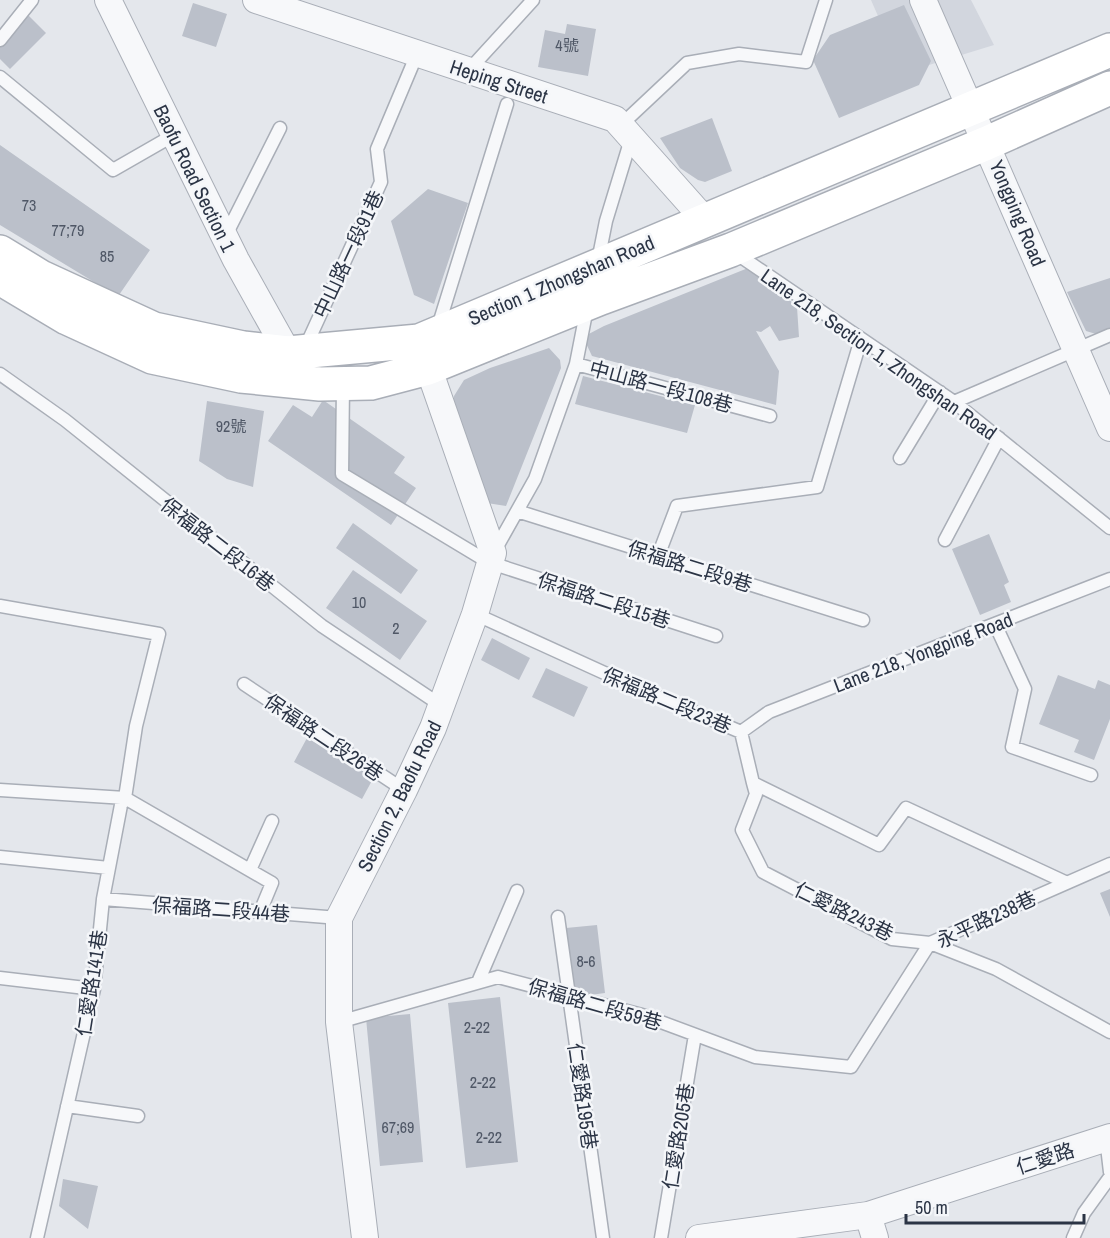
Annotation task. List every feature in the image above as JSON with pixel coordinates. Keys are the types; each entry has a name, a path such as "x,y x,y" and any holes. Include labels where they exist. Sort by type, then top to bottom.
{"street":[{"name":"Baofu Road Section 1","path":"108,0 225,238 295,352"},
{"name":"Heping Street","path":"256,0 615,119 704,219"},
{"name":"Yongping Road","path":"923,0 1110,428"},
{"name":"Section 1 Zhongshan Road","path":"0,278 67,318 152,357 241,376 320,384 371,383 428,347 597,265 1110,50"},
{"name":"Section 1 Zhongshan Road","path":"0,252 41,277 154,329 243,348 295,352 428,347 588,304 731,250 987,143 1110,88"},
{"path":"428,347 488,558"},
{"name":"Section 2, Baofu Road","path":"365,1238 339,1022 339,918 439,722 475,614 488,558"},
{"name":"仁愛路","path":"699,1238 872,1226 1108,1137"}],"lane":[{"path":"0,40 32,0"},
{"path":"468,71 533,0"},
{"path":"597,265 626,132 687,63 739,54 806,62 826,0"},
{"name":"中山路一段91巷","path":"295,352 381,182 377,149 417,54"},
{"path":"0,77 113,170 174,135"},
{"path":"428,347 507,104"},
{"path":"225,238 280,128"},
{"name":"Lane 218, Section 1, Zhongshan Road","path":"731,250 954,402 1110,528"},
{"name":"中山路一段108巷","path":"588,304 576,364 770,416"},
{"path":"954,402 1110,335"},
{"path":"658,556 677,506 817,487 861,339"},
{"path":"488,558 535,479 576,364"},
{"name":"保福路二段16巷","path":"0,374 65,420 439,722"},
{"name":"保福路二段15巷","path":"343,384 342,474 488,558 716,636"},
{"path":"900,458 940,392"},
{"path":"945,540 999,438"},
{"name":"保福路二段9巷","path":"517,511 863,620"},
{"name":"Lane 218, Yongping Road","path":"741,732 769,712 1110,579"},
{"name":"仁愛路141巷","path":"0,606 159,634 136,726 125,798 121,805 103,899 94,989 37,1238"},
{"name":"保福路二段23巷","path":"475,614 644,691 741,732 753,783"},
{"path":"995,624 1025,689 1012,747 1091,775"},
{"name":"保福路二段26巷","path":"244,684 404,790"},
{"path":"753,783 879,845 906,808 1065,882"},
{"name":"仁愛路243巷","path":"753,783 756,794 742,830 763,872 892,939 930,943 996,969 1110,1032"},
{"path":"0,790 125,798 272,883 260,912"},
{"path":"250,870 273,821"},
{"path":"0,857 109,868"},
{"name":"永平路238巷","path":"851,1067 930,943 1110,864"},
{"path":"478,982 517,891"},
{"name":"保福路二段44巷","path":"103,899 339,918"},
{"name":"仁愛路195巷","path":"558,917 603,1238"},
{"name":"保福路二段59巷","path":"339,1022 498,977 642,1015 755,1057 851,1067"},
{"path":"0,978 94,989"},
{"name":"仁愛路205巷","path":"661,1238 695,1035"},
{"path":"67,1106 138,1116"},
{"path":"1073,1238 1084,1213 1110,1174 1108,1137"}],"shaded area":[{"path":"871,0 971,0 994,45 903,73"}],"building":[{"path":"193,3 227,14 216,47 182,36"},
{"path":"904,5 931,61 919,85 839,118 813,60 830,35"},
{"path":"25,12 46,33 10,69 0,59 0,36"},
{"path":"567,24 596,29 588,76 538,67 545,30 565,34"},
{"path":"712,118 732,171 705,182 680,168 660,138"},
{"path":"0,145 150,250 119,295 0,225"},
{"path":"428,189 468,203 434,304 414,295 391,221"},
{"path":"753,266 797,307 799,337 779,341 770,326 761,332 756,331 779,371 776,405 592,356 583,337 604,326"},
{"path":"1110,278 1110,329 1096,334 1086,331 1067,292"},
{"path":"549,348 560,360 561,368 506,506 487,503 452,410 454,396 464,380 490,368"},
{"path":"583,376 695,405 687,433 575,404"},
{"path":"323,400 405,457 394,473 416,488 391,525 268,441 293,405 312,417"},
{"path":"207,401 264,411 253,487 227,479 199,461"},
{"path":"353,523 418,570 401,594 336,548"},
{"path":"989,534 1009,582 1004,585 1011,602 980,615 952,549"},
{"path":"353,570 427,621 400,660 326,608"},
{"path":"492,638 530,658 519,680 481,660"},
{"path":"546,668 588,687 574,717 532,697"},
{"path":"1058,675 1095,689 1098,680 1110,685 1110,719 1094,760 1074,752 1079,740 1039,724"},
{"path":"307,738 375,775 362,799 294,762"},
{"path":"1110,889 1110,917 1100,893"},
{"path":"597,925 605,993 575,997 566,928"},
{"path":"500,997 518,1162 466,1168 448,1003"},
{"path":"410,1014 423,1162 380,1166 366,1018"},
{"path":"63,1179 98,1186 88,1229 59,1206"}]}
